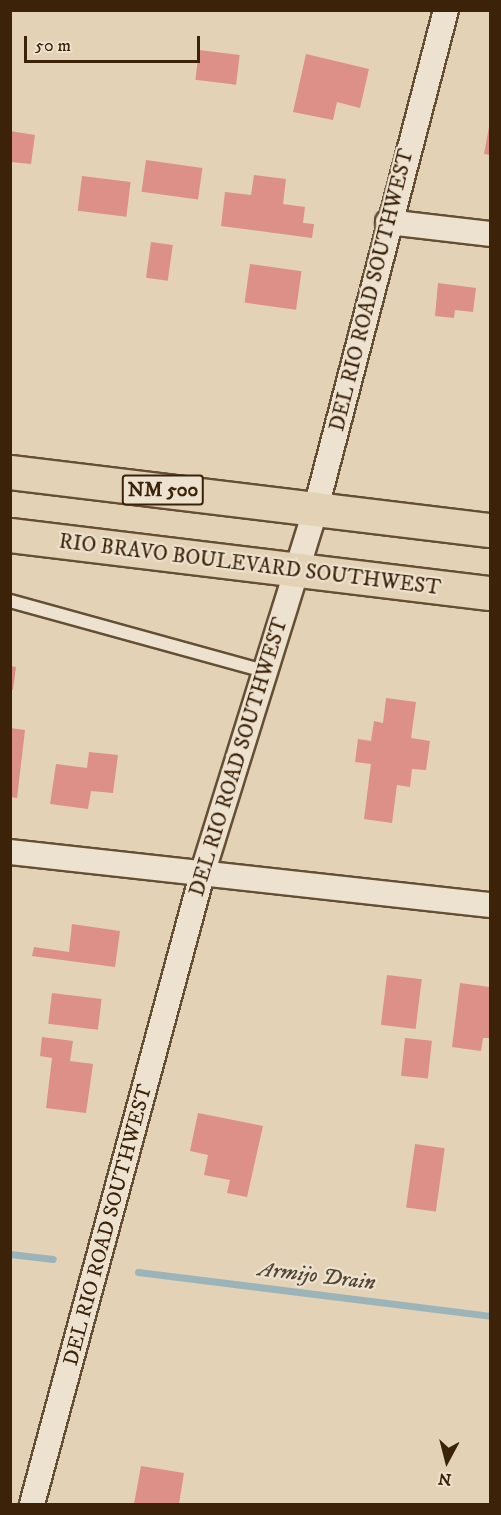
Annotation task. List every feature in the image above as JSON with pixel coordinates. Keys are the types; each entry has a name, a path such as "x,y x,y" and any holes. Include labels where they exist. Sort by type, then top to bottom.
{"main road":[{"name":"NM 500","path":"10,472 490,530"},
{"name":"RIO BRAVO BOULEVARD SOUTHWEST","path":"10,536 490,594"}],"street":[{"name":"DEL RIO ROAD SOUTHWEST","path":"32,1504 203,871 316,508 388,222 446,10"},
{"path":"388,222 490,234"},
{"path":"10,852 203,871 490,905"}],"lane":[{"path":"10,601 265,671"}],"building":[{"path":"199,50 240,55 236,85 195,80"},
{"path":"306,54 369,69 360,108 337,102 333,120 293,112"},
{"path":"490,127 490,155 484,154"},
{"path":"10,131 35,135 31,164 10,162"},
{"path":"146,160 202,168 198,200 142,192"},
{"path":"254,175 286,179 283,204 305,207 303,223 314,224 312,238 221,226 225,192 251,195"},
{"path":"82,176 131,182 126,217 78,211"},
{"path":"151,242 173,245 168,281 146,278"},
{"path":"250,264 301,271 296,310 245,303"},
{"path":"438,283 476,288 473,312 455,310 454,318 435,316"},
{"path":"10,666 16,667 13,690 10,690"},
{"path":"386,698 416,702 411,738 430,741 426,770 412,769 410,787 397,785 392,823 364,819 371,764 355,762 358,739 371,741 374,721 383,723"},
{"path":"10,728 25,730 17,798 10,797"},
{"path":"89,752 118,755 113,793 91,791 88,809 50,804 56,764 87,768"},
{"path":"72,924 120,931 115,967 32,956 34,947 69,952"},
{"path":"387,975 422,979 416,1029 381,1025"},
{"path":"460,983 490,987 490,1038 483,1038 481,1051 452,1047"},
{"path":"52,993 102,999 98,1030 48,1024"},
{"path":"42,1037 73,1041 70,1061 93,1064 86,1113 46,1108 52,1058 40,1056"},
{"path":"405,1038 432,1041 428,1079 401,1076"},
{"path":"198,1113 263,1126 247,1197 227,1193 230,1180 204,1175 208,1155 190,1151"},
{"path":"415,1144 445,1148 436,1212 406,1207"},
{"path":"141,1466 184,1473 179,1504 134,1504"}],"waterway":[{"name":"Armijo Drain","path":"10,1254 53,1259"},
{"name":"Armijo Drain","path":"138,1272 490,1316"}]}
